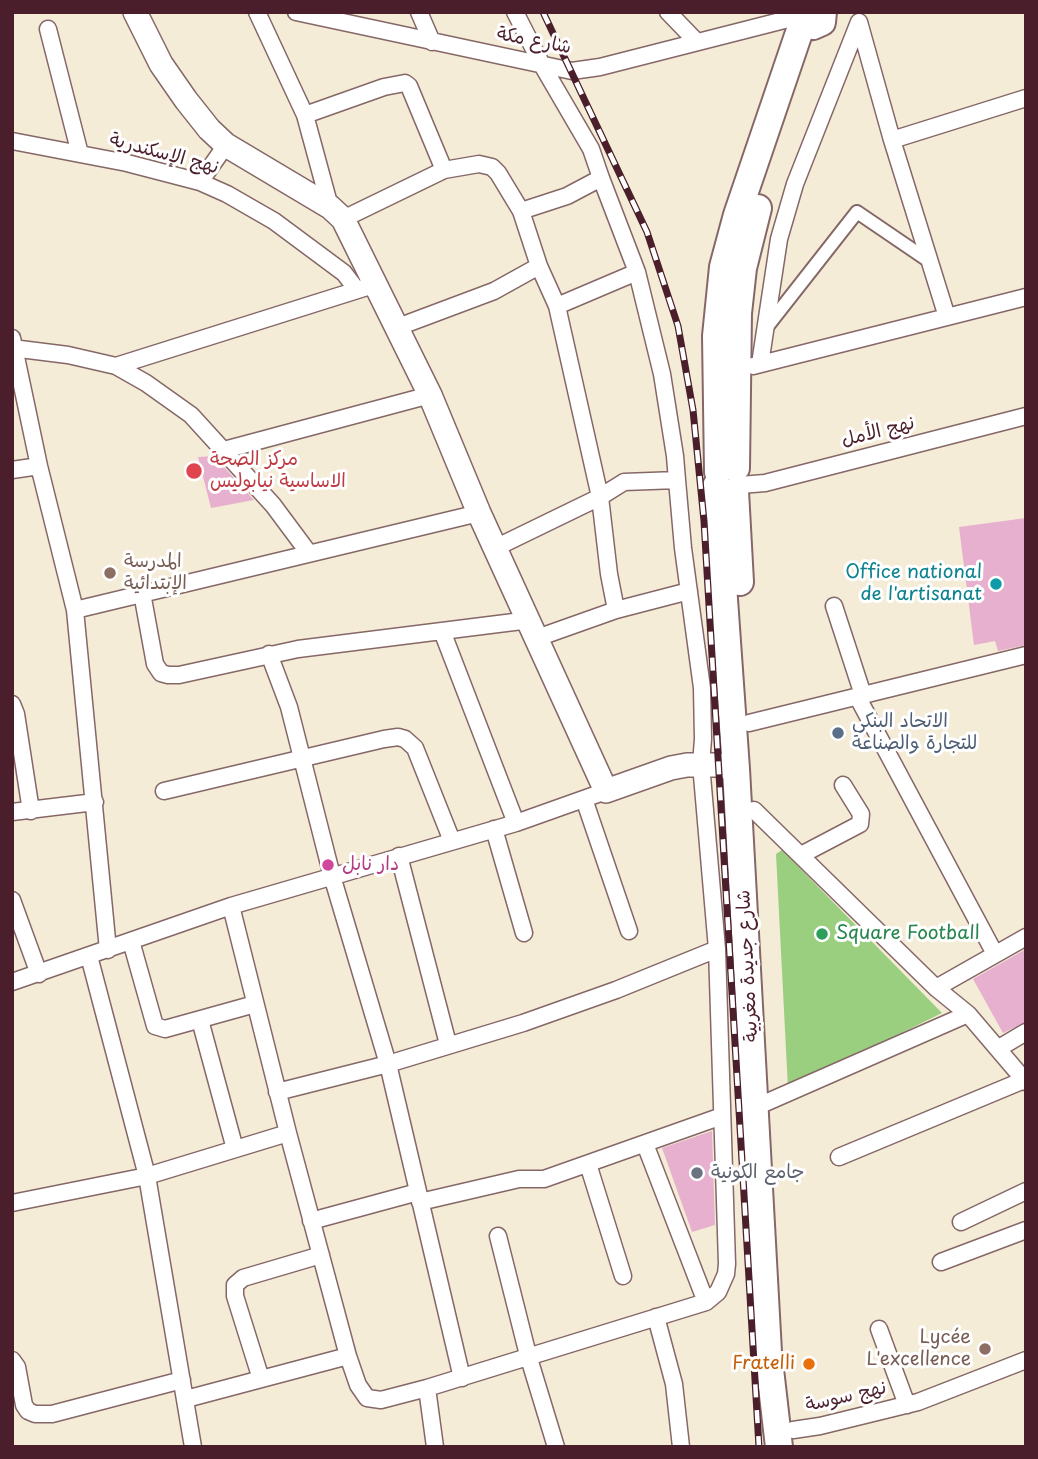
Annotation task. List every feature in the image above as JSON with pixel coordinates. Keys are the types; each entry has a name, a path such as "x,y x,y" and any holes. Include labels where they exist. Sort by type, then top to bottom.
{"main road":[{"path":"135,12 161,64 209,129 226,145 336,213 366,287 398,327 430,395 479,513 606,791 671,768 701,764 736,769"},
{"path":"729,481 748,367 740,291 754,219 815,15"},
{"path":"729,481 716,336 723,267 737,215 815,15"},
{"name":"شارع جديدة مغربية","path":"729,481 754,810 764,1104"},
{"name":"شارع جديدة مغربية","path":"729,481 736,769 786,1351 789,1441"}],"street":[{"path":"257,12 305,115 336,213 444,170 479,164 492,167 498,173 522,211 539,266 557,306 600,497 608,574 616,610"},
{"name":"شارع مكة","path":"296,12 572,71 815,15"},
{"path":"419,12 432,42"},
{"path":"231,906 277,1092 348,1356 358,1385 367,1398 382,1399 462,1378 528,1355 706,1302 718,1292 727,1264 717,949 701,764 702,688 662,374 637,272 592,149 542,65 515,12"},
{"path":"668,12 696,41"},
{"path":"859,17 892,140 947,317"},
{"path":"765,330 779,239 795,184 859,17"},
{"path":"48,29 80,154"},
{"path":"305,115 384,87 405,83 409,86 444,170"},
{"path":"892,140 1026,98"},
{"name":"نهج الإسكندرية","path":"12,141 200,182 274,221 366,287"},
{"path":"200,182 226,145"},
{"path":"522,211 567,196 601,178"},
{"path":"748,367 765,330 857,212 929,261"},
{"path":"398,327 494,291 539,266"},
{"path":"557,306 637,272"},
{"path":"116,366 366,287"},
{"path":"748,367 1026,297"},
{"path":"108,950 75,610 39,466 13,345 116,366 146,383 191,415 273,505 308,552"},
{"path":"224,450 430,395"},
{"name":"نهج الأمل","path":"729,481 765,483 1026,416"},
{"path":"12,470 39,466"},
{"path":"495,548 600,497 624,482 677,480"},
{"path":"75,610 479,513"},
{"path":"142,593 155,664 161,673 179,675 269,654 442,631 533,629 689,591"},
{"path":"834,606 860,696 995,954"},
{"path":"442,631 516,823"},
{"path":"269,654 289,707 332,876 388,1064 462,1378"},
{"path":"749,723 1026,655"},
{"path":"12,704 16,714 31,811"},
{"path":"164,791 384,739 405,739 415,748 422,760 452,841"},
{"path":"801,855 860,824 861,814 843,785"},
{"path":"12,982 231,906 516,823 606,791"},
{"path":"584,799 628,931"},
{"path":"12,812 95,802"},
{"path":"754,810 936,988 968,1014 1025,1081 839,1157"},
{"path":"494,829 524,933"},
{"path":"400,856 449,1044"},
{"path":"12,900 39,974"},
{"path":"936,988 1026,937"},
{"path":"131,941 155,1026 165,1029 255,1004"},
{"path":"277,1092 388,1064 535,1019 717,949"},
{"path":"89,956 147,1176 193,1447"},
{"path":"764,1104 968,1014"},
{"path":"200,1020 235,1149"},
{"path":"999,1048 1026,1032"},
{"path":"311,1221 519,1178 544,1179 722,1116"},
{"path":"12,1203 147,1176 288,1133"},
{"path":"645,1144 706,1302"},
{"path":"588,1164 623,1276"},
{"path":"961,1223 1026,1191"},
{"path":"941,1262 1026,1230"},
{"path":"498,1236 528,1355 556,1447"},
{"path":"261,1379 235,1296 235,1285 243,1278 321,1255"},
{"path":"656,1317 674,1384 681,1447"},
{"path":"879,1329 907,1405"},
{"path":"186,1399 348,1356"},
{"path":"12,1360 17,1367 24,1405 28,1411 35,1414 52,1414 182,1380"},
{"name":"نهج سوسة","path":"789,1441 820,1426 907,1405 1026,1360"},
{"path":"427,1388 435,1447"}],"green space":[{"name":"Square Football","path":"782,850 942,1013 788,1089 776,854"}],"building":[{"path":"214,456 254,500 211,508 198,457"},
{"name":"Office national de l'artisanat","path":"1026,518 1026,645 998,651 995,641 974,645 959,527"},
{"path":"1026,949 1026,1022 1003,1033 973,979"},
{"name":"جامع الكونية","path":"712,1131 715,1225 692,1232 662,1148"}],"railway":[{"path":"543,12 647,232 678,326 693,410 704,521 759,1447"}],"place":[{"name":"مركز الصحة الاساسية نيابوليس","path":"194,471"},
{"name":"المدرسة الإبتدائية","path":"110,573"},
{"name":"Office national de l'artisanat","path":"996,584"},
{"name":"الاتحاد البنكي للتجارة والصناعة","path":"838,733"},
{"name":"دار نابل","path":"328,865"},
{"name":"Square Football","path":"822,934"},
{"name":"جامع الكونية","path":"697,1173"},
{"name":"Lycée L'excellence","path":"985,1349"},
{"name":"Fratelli","path":"809,1364"}]}
